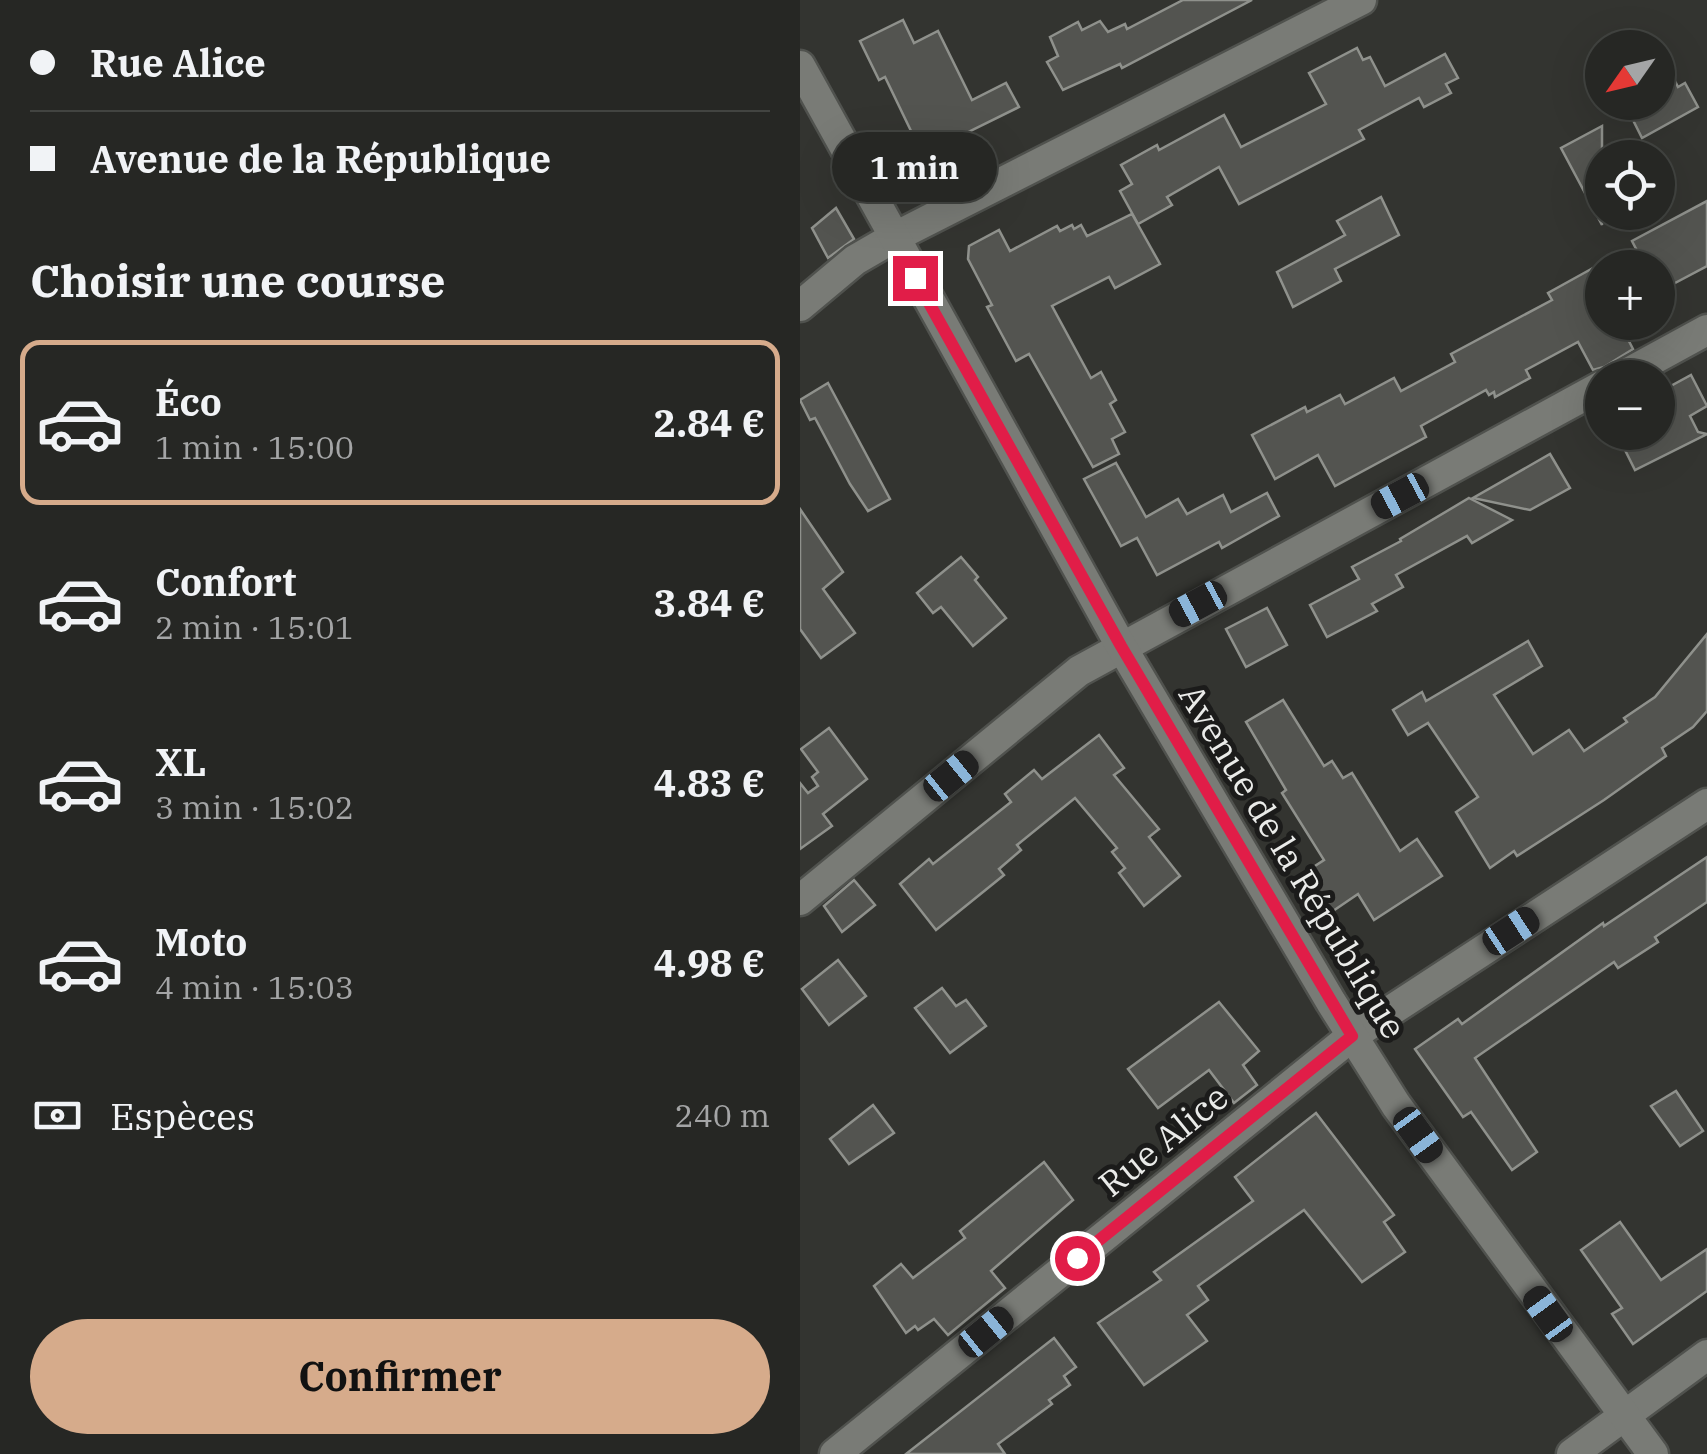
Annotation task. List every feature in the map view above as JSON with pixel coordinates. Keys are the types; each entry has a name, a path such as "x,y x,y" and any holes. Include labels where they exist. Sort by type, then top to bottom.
{"street":[{"path":"804,303 856,260 893,238 1362,0"},
{"name":"Avenue de la République","path":"800,66 1121,646 1352,1036 1396,1105 1653,1454"},
{"path":"1652,360 1707,330"},
{"path":"800,900 1079,671 1585,395"},
{"name":"Rue Alice","path":"835,1454 1352,1036 1707,804"},
{"path":"1572,1454 1707,1355"}],"building":[{"path":"1183,0 1252,0 1122,68 1120,64 1063,90 1047,62 1058,56 1050,37 1078,22 1082,30 1100,21 1108,32 1125,24 1127,29"},
{"path":"903,20 914,43 938,31 972,100 1006,83 1019,107 940,146 947,160 921,174 905,143 913,139 911,131 885,77 879,80 860,41"},
{"path":"1357,48 1363,60 1370,57 1385,86 1445,54 1458,78 1446,84 1451,93 1424,107 1419,98 1359,130 1364,139 1239,204 1219,167 1167,197 1172,205 1138,224 1120,191 1132,184 1121,165 1157,145 1159,150 1224,115 1241,147 1326,104 1309,73"},
{"path":"1675,81 1678,87 1685,83 1698,107 1675,120"},
{"path":"1633,120 1675,120 1642,138"},
{"path":"1602,126 1602,140 1585,140 1585,193 1561,148"},
{"path":"1381,197 1399,235 1335,269 1341,281 1293,307 1277,272 1345,235 1337,221"},
{"path":"1707,201 1707,266 1675,283 1675,250 1637,250 1632,241 1653,230 1675,230 1675,218"},
{"path":"836,208 854,239 828,258 812,228"},
{"path":"1132,214 1160,264 1115,288 1109,277 1052,306 1091,378 1101,372 1116,400 1110,404 1125,432 1112,439 1119,454 1093,467 1029,354 1016,361 987,307 992,305 968,259 969,246 999,230 1010,251 1057,226 1060,231 1081,225 1087,236"},
{"path":"1585,272 1585,340 1628,340 1633,349 1615,360 1588,360 1578,342 1526,370 1530,378 1495,397 1494,392 1489,395 1486,390 1421,426 1426,437 1335,486 1318,455 1275,479 1252,435 1305,407 1307,412 1340,395 1345,404 1394,378 1401,391 1455,362 1451,354 1552,300 1548,293"},
{"path":"1691,375 1707,406 1690,416 1698,432 1707,434 1675,450 1675,384"},
{"path":"828,383 890,499 868,511 815,418 810,420 800,400"},
{"path":"1625,450 1675,450 1635,470"},
{"path":"1550,454 1570,488 1530,510 1473,498"},
{"path":"1116,463 1146,517 1178,499 1187,514 1223,495 1231,512 1267,493 1279,516 1222,548 1219,542 1157,575 1137,538 1121,546 1084,479"},
{"path":"1469,498 1512,520 1472,543 1467,536 1396,575 1403,587 1372,604 1377,611 1327,637 1310,605 1359,579 1352,567"},
{"path":"800,509 843,572 823,589 855,633 821,658 800,629"},
{"path":"961,557 1006,618 973,646 941,607 933,613 917,593"},
{"path":"1267,608 1287,645 1246,667 1226,629"},
{"path":"1707,634 1707,711 1693,727 1662,748 1666,756 1604,800 1517,856 1514,851 1490,868 1456,812 1478,797 1428,723 1408,735 1393,710 1422,692 1426,701 1528,641 1542,666 1494,695 1533,754 1569,730 1584,751 1655,697"},
{"path":"1283,700 1324,766 1332,761 1343,778 1352,773 1400,851 1417,839 1442,876 1374,920 1358,894 1330,913 1304,873 1324,860 1282,793 1286,790 1246,722"},
{"path":"829,728 867,779 823,814 832,826 800,849 800,783 808,793 818,786 812,777 818,772 801,749"},
{"path":"1099,735 1124,768 1114,775 1159,829 1149,837 1180,876 1144,906 1119,873 1125,868 1112,852 1117,848 1075,798 1017,845 1021,850 999,869 1004,875 936,930 900,884 929,859 933,864 1011,802 1005,794 1034,770 1042,779"},
{"path":"1707,857 1707,902 1655,937 1658,942 1618,968 1614,962 1475,1058 1537,1152 1512,1170 1471,1112 1463,1117 1415,1049 1458,1019 1462,1024 1603,923 1604,926"},
{"path":"854,880 875,905 842,932 824,906"},
{"path":"838,960 866,996 829,1025 802,989"},
{"path":"942,988 956,1006 966,1000 986,1026 950,1053 915,1008"},
{"path":"1219,1002 1259,1051 1243,1065 1257,1085 1234,1103 1209,1070 1158,1108 1128,1069"},
{"path":"1676,1091 1703,1131 1680,1146 1651,1106"},
{"path":"873,1105 894,1133 849,1164 830,1139"},
{"path":"1316,1113 1394,1215 1384,1222 1405,1252 1362,1282 1304,1210 1198,1286 1208,1300 1187,1315 1207,1341 1144,1385 1098,1323 1161,1280 1154,1272 1253,1201 1235,1177"},
{"path":"1044,1162 1073,1200 991,1271 1005,1288 948,1335 934,1319 906,1333 874,1286 901,1264 913,1278 965,1238 960,1231"},
{"path":"1620,1222 1661,1280 1707,1249 1707,1291 1633,1344 1612,1314 1622,1308 1581,1250"},
{"path":"1054,1338 1076,1367 1064,1376 1070,1385 1049,1400 1052,1404 998,1444 1005,1454 906,1454"}],"route":[{"path":"915,278 1121,646 1352,1036 1077,1258"}]}
